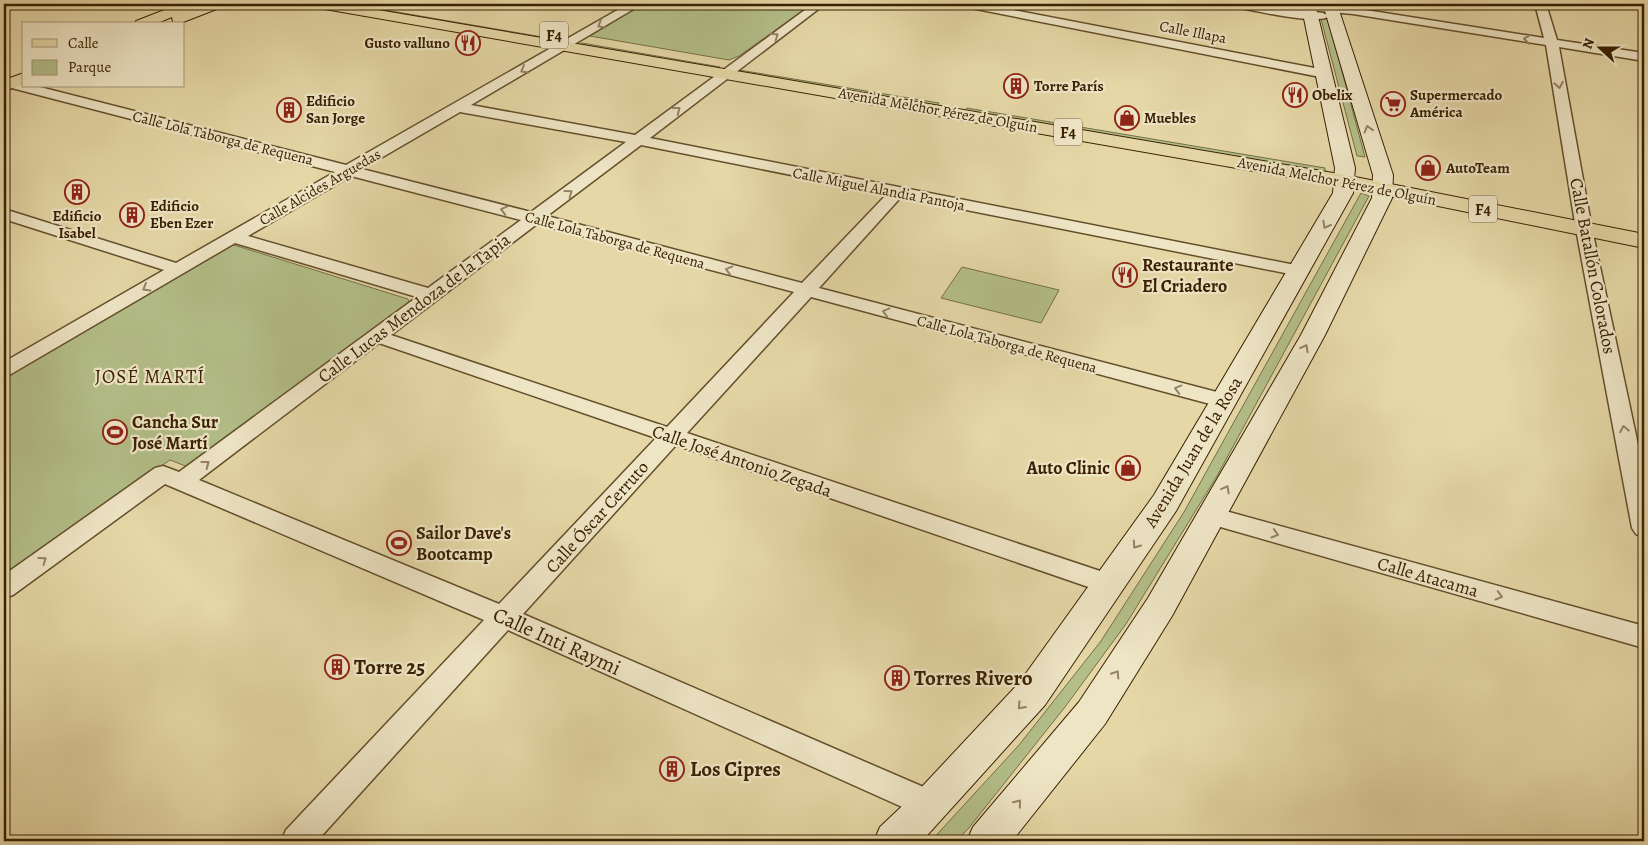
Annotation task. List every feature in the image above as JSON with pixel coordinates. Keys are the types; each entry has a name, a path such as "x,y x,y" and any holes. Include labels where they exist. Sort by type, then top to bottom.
{"main road":[{"path":"145,22 193,4"},
{"path":"170,22 217,4"},
{"name":"Avenida Melchor Pérez de Olguín","path":"319,4 572,42"},
{"name":"Avenida Melchor Pérez de Olguín","path":"373,4 730,70 1383,182 1583,223 1644,242"},
{"path":"1309,9 1325,74 1345,175"},
{"path":"988,841 1092,713 1160,607 1312,335 1382,198 1383,182 1332,10"},
{"path":"9,81 22,70"},
{"name":"Avenida Juan de la Rosa","path":"894,841 931,805 1032,694 1165,503 1300,271 1343,193 1345,175"},
{"name":"Avenida Melchor Pérez de Olguín","path":"1583,223 1644,228"}],"street":[{"name":"Calle Alcides Arguedas","path":"4,370 636,4"},
{"name":"Calle Lucas Mendoza de la Tapia","path":"181,482 820,4"},
{"name":"Calle Illapa","path":"966,4 1325,74"},
{"path":"1236,4 1332,10 1644,57"},
{"name":"Calle Batallón Colorados","path":"1541,4 1552,42 1583,223 1644,528"},
{"name":"Calle Lola Taborga de Requena","path":"9,81 22,84"},
{"name":"Calle Lola Taborga de Requena","path":"36,88 1225,401"},
{"name":"Calle Miguel Alandia Pantoja","path":"458,107 639,140 896,193 1300,271"},
{"name":"Calle Óscar Cerruto","path":"297,841 506,618 669,436 896,193"},
{"path":"4,214 178,269"},
{"path":"233,237 431,295"},
{"name":"Calle José Antonio Zegada","path":"376,336 1109,584"},
{"path":"4,588 163,474 181,482"},
{"name":"Calle Inti Raymi","path":"181,482 506,618 931,805"},
{"name":"Calle Atacama","path":"1211,516 1644,637"}],"green space":[{"path":"338,4 350,4 560,40 558,41"},
{"path":"641,4 812,4 739,56 729,60 590,36"},
{"path":"1321,19 1328,19 1365,157 1357,156"},
{"path":"582,43 720,67 717,69 579,45"},
{"path":"739,70 939,103 937,106 736,73"},
{"path":"967,108 1325,168 1325,172 965,111"},
{"path":"1361,193 1369,196 1217,476 1126,624 1065,707 968,829 956,841 931,841 1019,745 1101,641 1184,512"},
{"path":"234,245 408,299 409,304 188,467 170,460 4,578 4,378 226,247"},
{"path":"962,267 1059,290 1041,323 941,298"}],"place":[{"name":"Gusto valluno","path":"468,43"},
{"name":"Torre París","path":"1016,86"},
{"name":"Obelix","path":"1295,95"},
{"name":"Supermercado América","path":"1393,104"},
{"name":"Edificio San Jorge","path":"289,110"},
{"name":"Muebles","path":"1127,118"},
{"name":"AutoTeam","path":"1428,168"},
{"name":"Edificio Isabel","path":"77,192"},
{"name":"Edificio Eben Ezer","path":"132,215"},
{"name":"Restaurante El Criadero","path":"1125,275"},
{"name":"Cancha Sur José Martí","path":"115,432"},
{"name":"Auto Clinic","path":"1128,468"},
{"name":"Sailor Dave's Bootcamp","path":"399,543"},
{"name":"Torre 25","path":"337,667"},
{"name":"Torres Rivero","path":"897,678"},
{"name":"Los Cipres","path":"672,769"}],"district":[{"name":"JOSÉ MARTÍ","path":"150,376"}]}
